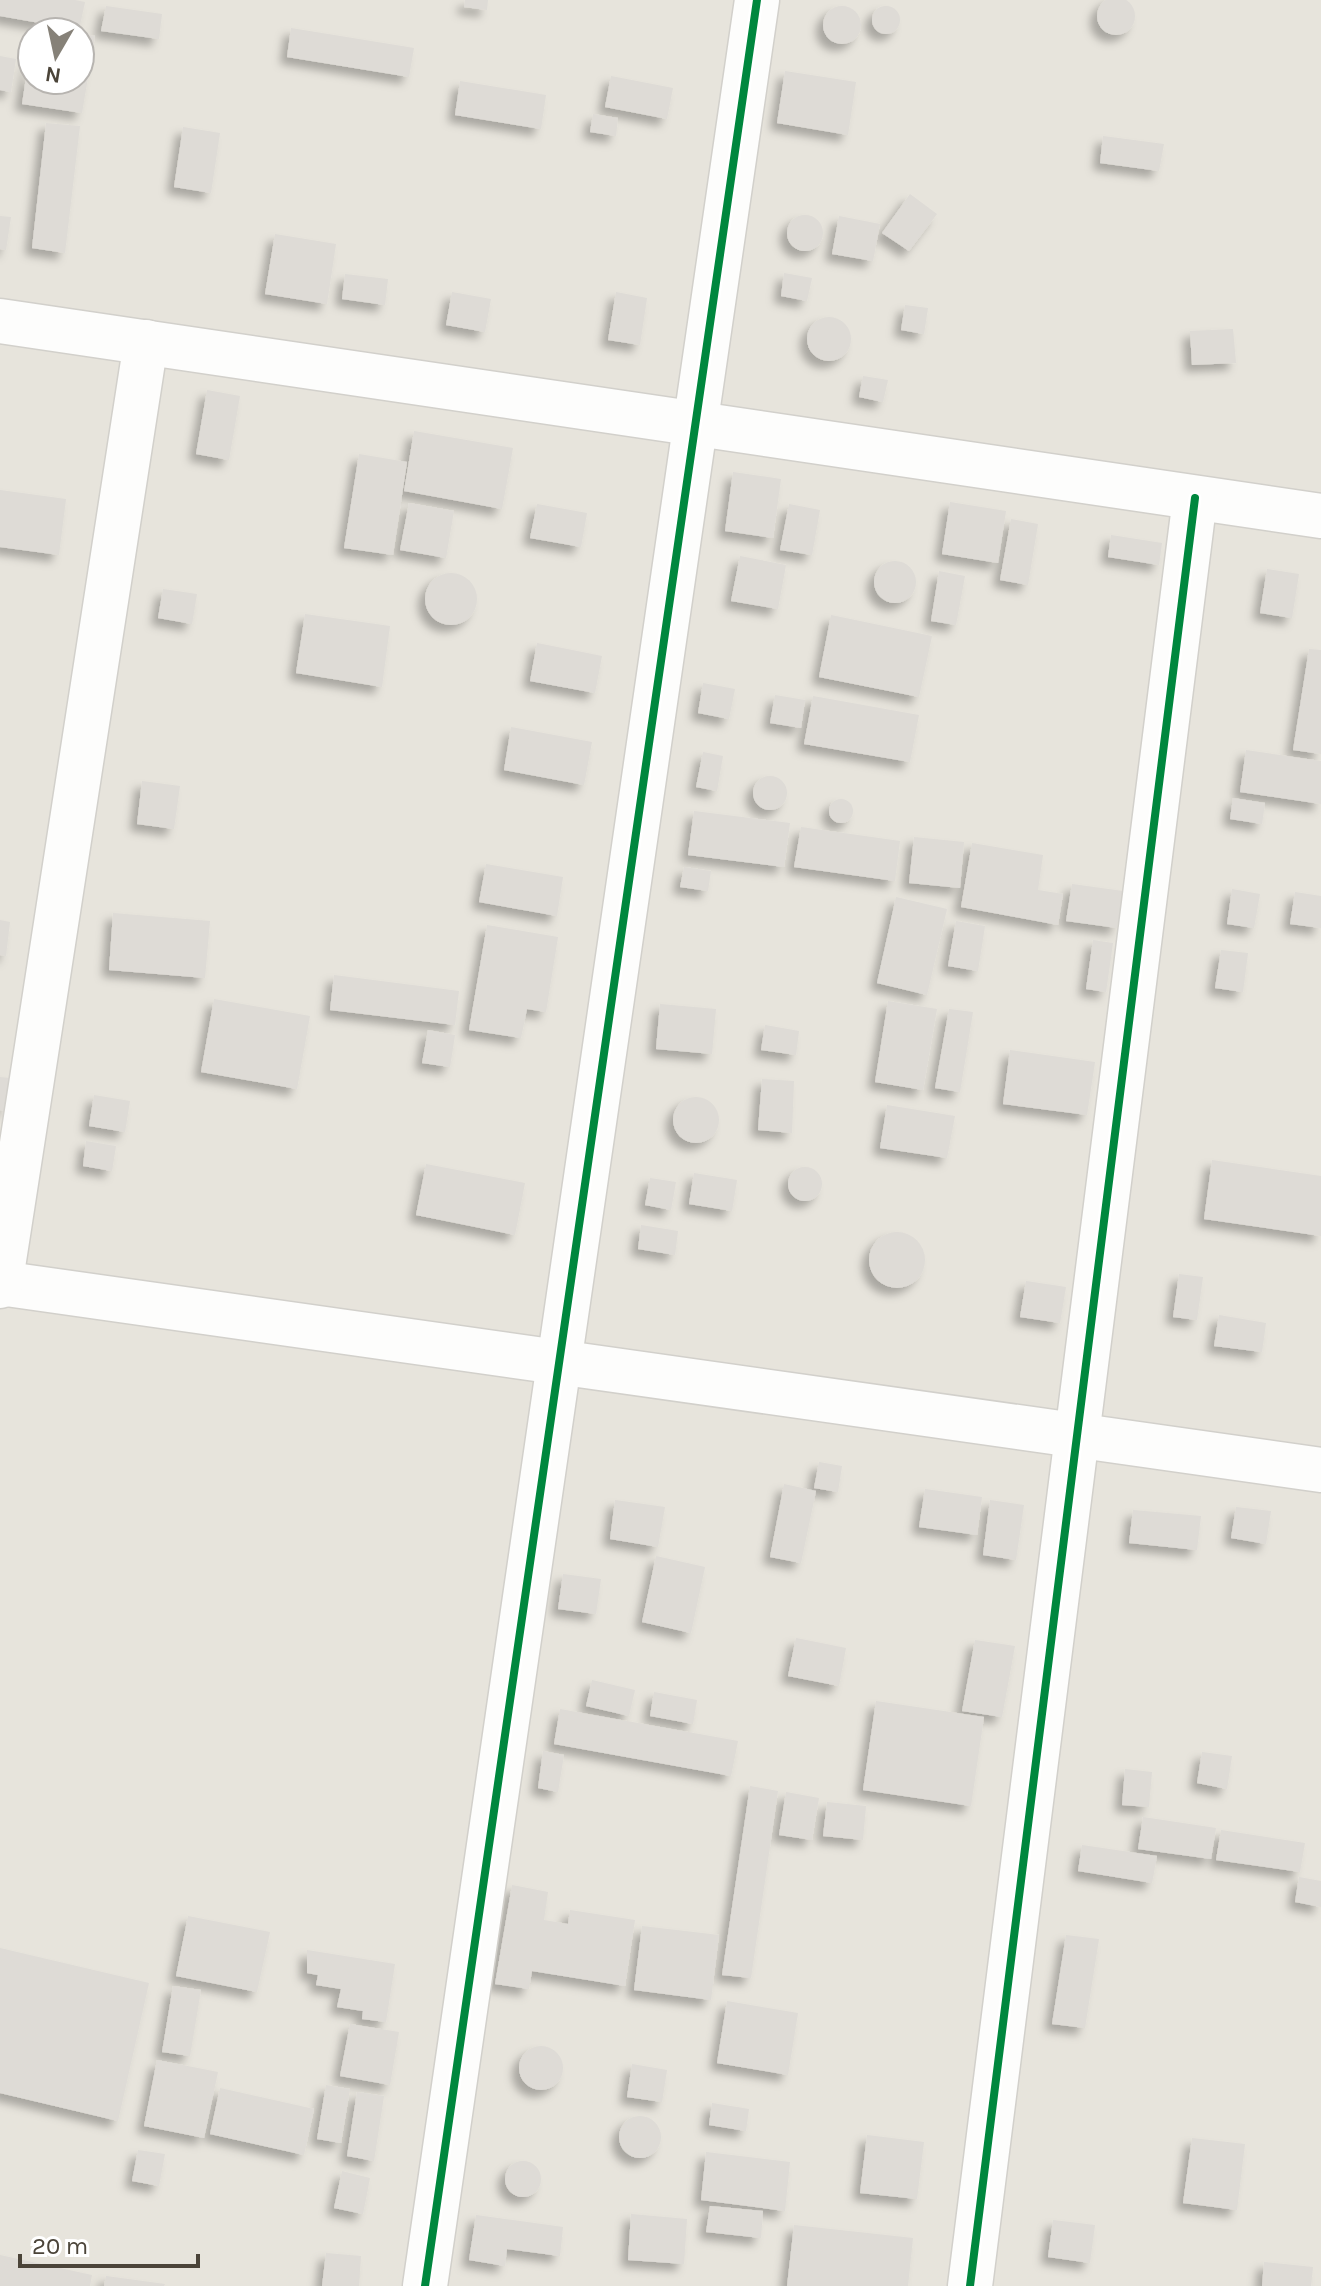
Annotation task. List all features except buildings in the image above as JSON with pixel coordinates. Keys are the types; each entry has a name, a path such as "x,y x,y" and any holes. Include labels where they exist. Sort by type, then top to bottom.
{"street":[{"path":"425,2286 757,0"},
{"path":"0,321 1321,516"},
{"path":"146,342 0,1284 1321,1470"},
{"path":"970,2286 1195,498"}],"shaded area":[{"path":"0,0 1321,0 1321,2286 0,2286"}],"cycle path":[{"path":"425,2286 757,0"},
{"path":"970,2286 1195,498"}]}
